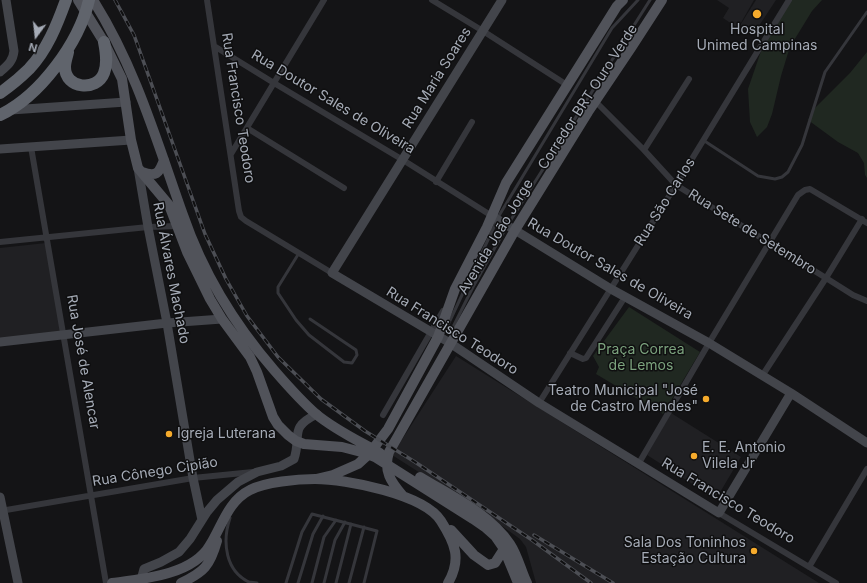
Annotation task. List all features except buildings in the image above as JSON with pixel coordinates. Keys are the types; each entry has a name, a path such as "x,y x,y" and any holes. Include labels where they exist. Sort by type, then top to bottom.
{"highway":[{"path":"0,93 29,69 44,50 55,28 66,0"},
{"path":"89,0 71,44 65,68 71,81 86,87 94,85 101,80 105,72 106,62 102,38"},
{"path":"0,115 11,110 32,93 53,71 71,44"}],"main road":[{"name":"Rua Álvares Machado","path":"78,0 102,38 122,78 131,140 140,170"},
{"path":"94,0 122,50 199,256 227,309 249,340 264,359 316,414 488,520 498,528 511,546 527,583"},
{"name":"Avenida João Jorge","path":"403,496 390,479 387,467 389,452 450,343 511,228 632,48 662,0"},
{"path":"612,28 620,3"},
{"name":"Avenida João Jorge","path":"316,479 333,475 358,464 369,454 388,428 435,334 455,289 493,222 506,183 567,84 620,3"},
{"path":"140,170 151,174 157,173 162,167 164,160"},
{"path":"140,170 169,205 196,272 222,319 250,358 261,381 273,417 283,430 296,441 304,444 353,449 375,457 473,519 495,536 504,549 518,583"},
{"path":"112,583 141,580 174,571 190,564 210,547 229,509 236,501 251,489 290,480 316,479 364,486 403,496 425,507 438,516 474,555 485,564 491,565 496,561 504,549"},
{"path":"438,516 449,534 456,551 456,563 448,583"},
{"path":"180,583 193,577 207,565 212,557 222,522"}],"street":[{"path":"0,72 10,64 14,57 6,0"},
{"name":"Rua Francisco Teodoro","path":"207,0 241,217 450,343 539,403 836,583"},
{"path":"231,154 324,0"},
{"path":"432,0 567,84"},
{"name":"Rua Maria Soares","path":"332,273 502,0"},
{"name":"Rua São Carlos","path":"539,403 676,185 788,0"},
{"name":"Rua Doutor Sales de Oliveira","path":"214,46 274,84 402,160 493,222 511,228 610,289 709,343 867,442"},
{"path":"644,150 689,79"},
{"name":"Rua Sete de Setembro","path":"595,101 644,150 676,185 853,295 867,301"},
{"path":"11,110 126,102"},
{"path":"436,182 472,122"},
{"path":"247,128 344,188"},
{"path":"0,149 131,140"},
{"name":"Rua José de Alencar","path":"31,147 106,583"},
{"name":"Rua Álvares Machado","path":"140,170 148,227 167,323 193,478 202,520"},
{"path":"639,463 768,242 798,195 805,190 810,189 864,221 762,376"},
{"path":"0,242 148,227 177,226"},
{"path":"570,353 583,359 586,358 625,297"},
{"path":"0,342 167,323 222,319"},
{"name":"Avenida João Jorge","path":"383,415 435,334"},
{"path":"719,513 790,393"},
{"name":"Rua Cônego Cipião","path":"1,511 193,478 257,472 281,466 290,463 295,458 297,430 303,422 316,414"},
{"path":"809,567 867,469"},
{"path":"141,580 144,569 179,552 218,500 232,487 257,472"},
{"path":"0,497 1,511 18,583"}],"lane":[{"name":"Corredor BRT Ouro Verde","path":"435,334 446,329 493,222 612,28 638,0"},
{"name":"Corredor BRT Ouro Verde","path":"511,228 650,0"},
{"path":"703,140 758,176 775,179 782,177 788,172 802,145 824,72 867,12"},
{"path":"299,253 278,286 278,293 296,320 309,335 344,362 352,363 357,355 356,350 310,319"},
{"path":"236,501 228,523 225,544 228,559 237,574 249,582 257,583"},
{"path":"286,583 302,532 312,514 377,531 364,583"},
{"path":"298,583 313,534 323,516"},
{"path":"312,583 324,537 336,520"},
{"path":"324,583 335,540 346,522"},
{"path":"336,583 351,524"},
{"path":"349,583 364,527"}],"shaded area":[{"path":"717,0 754,0 738,28 723,18 729,8"},
{"name":"Hospital Unimed Campinas","path":"756,0 776,0 753,35 739,27"},
{"path":"46,243 61,334 0,340 0,248"},
{"path":"456,356 819,583 536,583 526,547 520,539 491,518 392,455"},
{"name":"E. E. Antonio Vilela Jr","path":"671,413 741,457 716,499 647,455"}],"green space":[{"path":"790,0 822,0 812,11 793,42 781,76 772,114 767,127 757,137 750,122 748,89 760,54 771,30"},
{"path":"867,52 867,178 865,175 864,163 858,153 838,142 808,120 813,110 850,73"},
{"name":"Praça Correa de Lemos","path":"629,307 700,352 663,414 596,374 599,367 593,356"}],"railway":[{"path":"115,0 134,35 205,234 226,279 247,316 278,357 321,399 365,431 415,462 532,540 591,583"},
{"path":"534,535 613,583"}],"place":[{"name":"Hospital Unimed Campinas","path":"757,14"},
{"name":"Teatro Municipal \"José de Castro Mendes\"","path":"706,399"},
{"name":"Igreja Luterana","path":"169,434"},
{"name":"E. E. Antonio Vilela Jr","path":"694,456"},
{"name":"Sala Dos Toninhos Estação Cultura","path":"754,551"}]}
